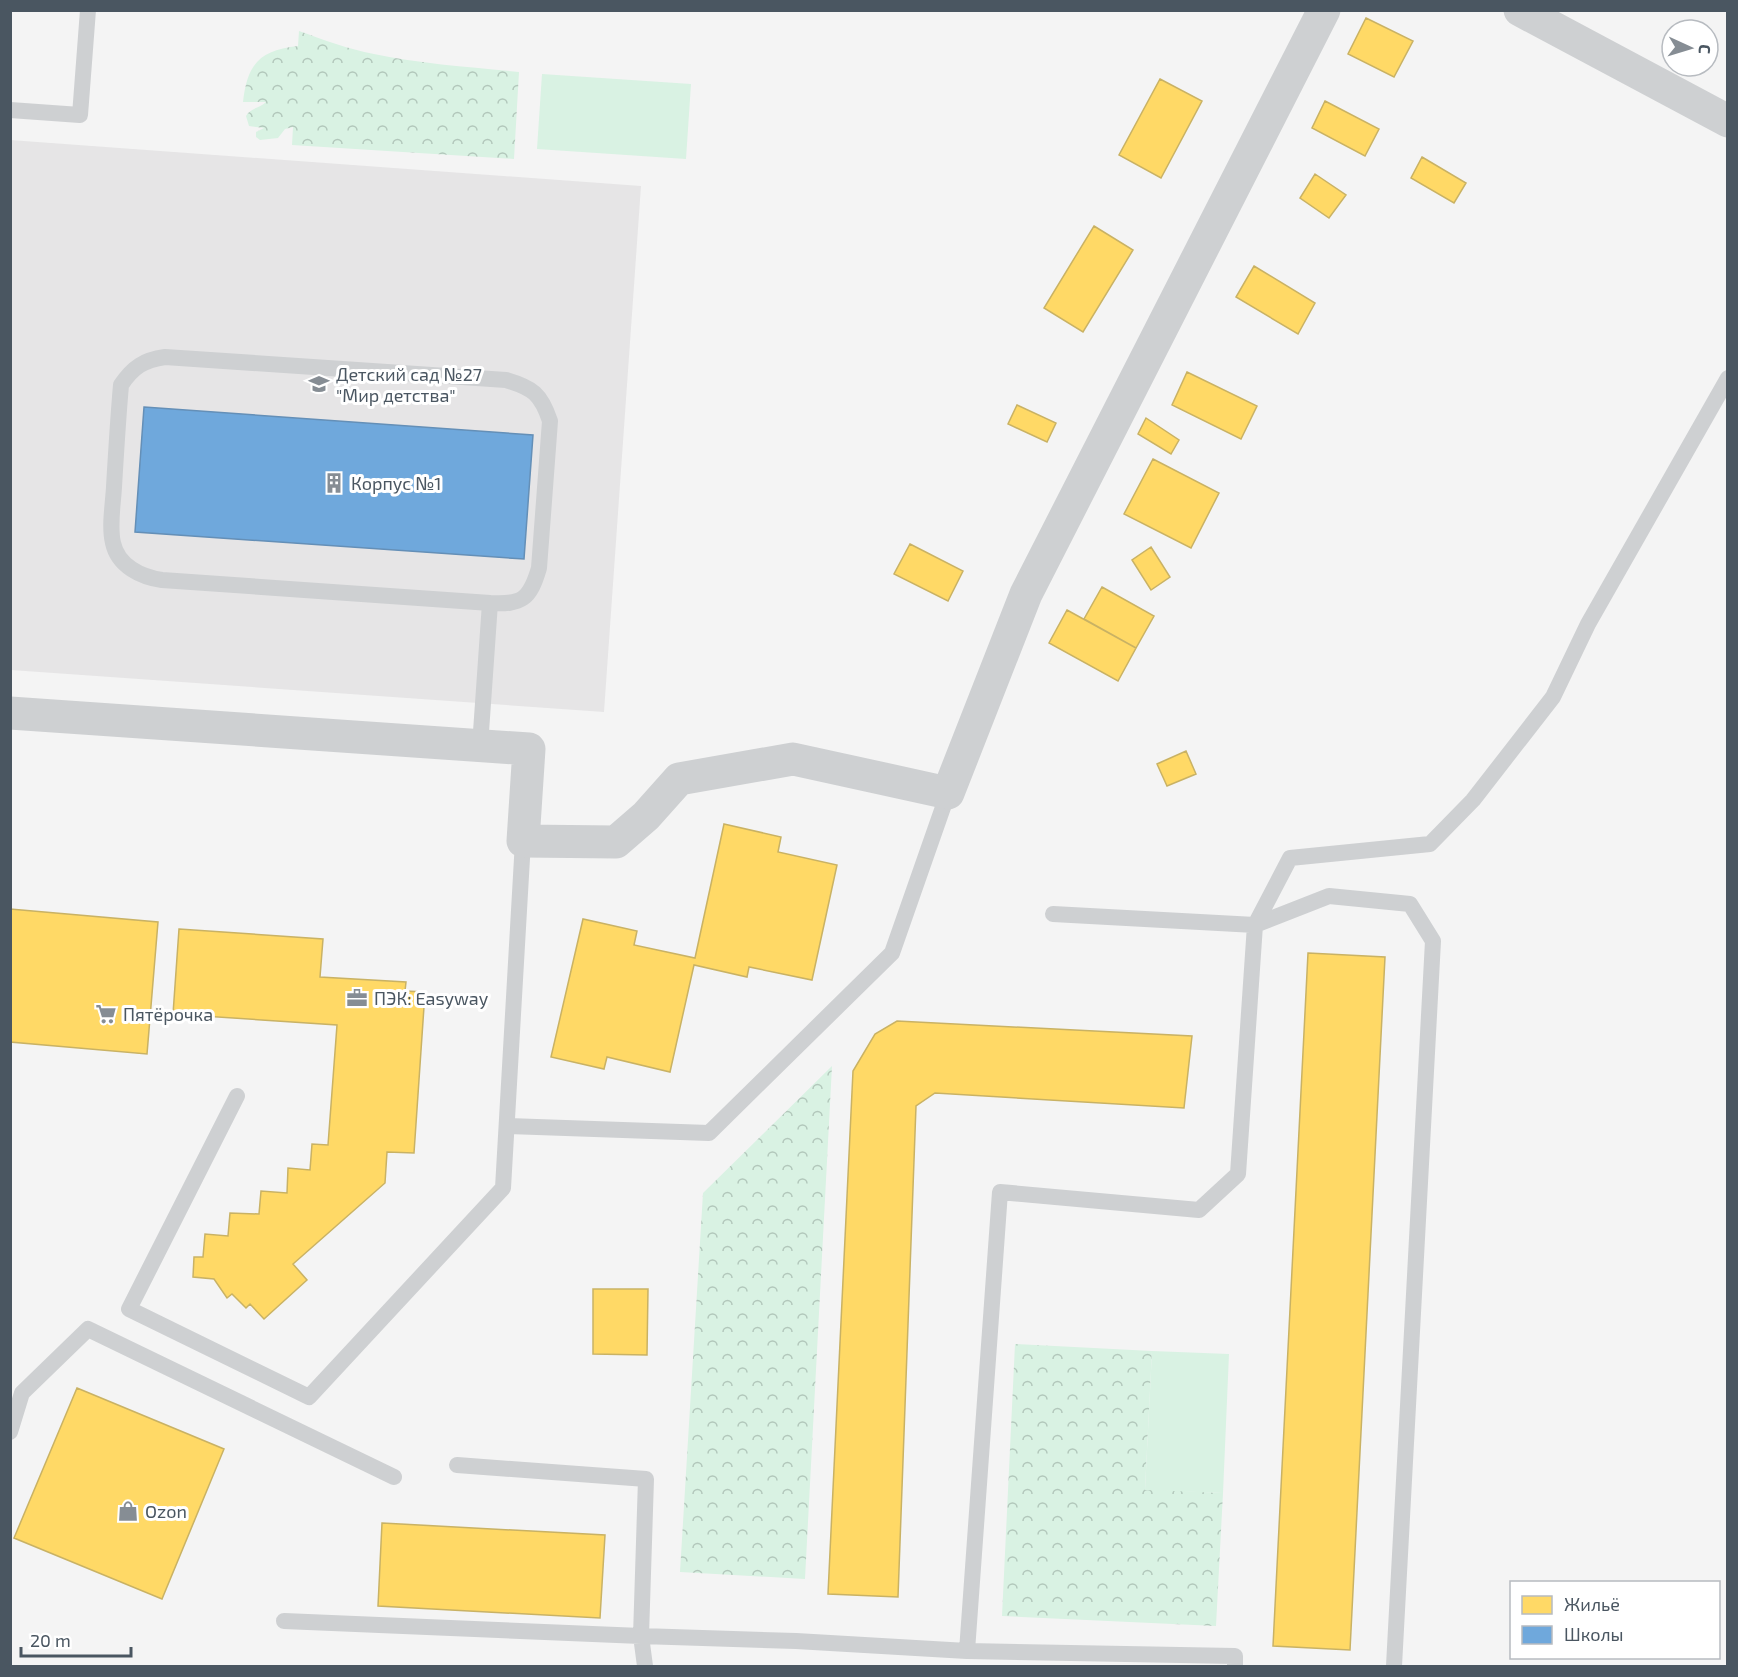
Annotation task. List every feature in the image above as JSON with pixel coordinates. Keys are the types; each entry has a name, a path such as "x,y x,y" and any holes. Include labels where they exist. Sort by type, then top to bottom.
{"street":[{"path":"10,713 529,749 523,841 616,842 646,816 678,779 793,759 948,793 1026,594 1324,10"},
{"path":"1520,10 1728,121"}],"lane":[{"path":"10,110 80,115 88,10"},
{"path":"165,357 506,380 525,386 535,392 544,404 550,421 539,568 533,587 524,598 509,604 490,603 146,578 131,569 120,558 113,544 112,516 121,385 129,372 141,363 165,357"},
{"path":"967,1651 1000,1192 1198,1210 1238,1174 1255,925 1290,858 1430,844 1473,800 1553,697 1588,624 1728,378"},
{"path":"480,746 490,603"},
{"path":"508,1126 709,1133 892,953 948,793"},
{"path":"237,1096 129,1309 309,1397 503,1188 523,841"},
{"path":"1053,914 1255,925 1329,896 1410,904 1433,941 1394,1666"},
{"path":"10,1432 16,1396 88,1329 394,1477"},
{"path":"457,1465 646,1479 641,1636 645,1666"},
{"path":"284,1621 796,1641 967,1651 1235,1656 1235,1666"}],"shaded area":[{"name":"Детский сад №27 \"Мир детства\"","path":"10,140 641,186 604,712 11,670"}],"green space":[{"path":"299,31 364,52 446,65 519,72 514,159 292,145 293,127 285,129 278,138 260,140 256,137 256,132 264,128 249,126 246,116 250,111 266,102 243,102 248,78 257,62 265,56 274,51 298,46"},
{"path":"542,74 691,84 686,159 537,149"},
{"path":"832,1066 805,1579 680,1572 703,1193"},
{"path":"1015,1344 1152,1351 1145,1489 1223,1493 1216,1626 1002,1616"},
{"path":"1152,1351 1229,1354 1223,1493 1145,1490"}],"building: Жильё":[{"path":"1366,18 1413,41 1394,77 1348,54"},
{"path":"1160,79 1202,101 1161,178 1119,155"},
{"path":"1325,101 1379,129 1365,156 1312,128"},
{"path":"1422,157 1466,183 1454,203 1411,178"},
{"path":"1315,174 1346,195 1329,218 1300,198"},
{"path":"1094,226 1133,250 1083,332 1044,308"},
{"path":"1254,266 1315,303 1298,334 1236,297"},
{"path":"1187,372 1257,406 1241,439 1172,405"},
{"path":"1017,405 1056,423 1047,442 1008,424"},
{"path":"1146,418 1179,440 1171,454 1138,434"},
{"path":"1153,459 1219,493 1191,548 1124,514"},
{"path":"910,544 963,571 948,601 894,574"},
{"path":"1151,547 1170,577 1151,590 1132,560"},
{"path":"1102,587 1154,616 1136,648 1084,619"},
{"path":"1067,610 1136,648 1118,681 1049,643"},
{"path":"1186,751 1196,774 1167,786 1157,764"},
{"path":"724,824 781,837 778,852 837,865 812,980 749,967 747,977 694,965 670,1072 607,1057 604,1069 551,1057 583,919 637,931 634,945 695,958"},
{"path":"10,909 158,922 147,1054 10,1042"},
{"path":"179,929 323,939 320,977 406,982 405,991 425,992 414,1153 387,1152 385,1183 293,1264 307,1280 264,1319 250,1304 246,1308 232,1294 227,1298 214,1279 193,1277 194,1257 203,1257 205,1234 228,1236 230,1213 259,1214 261,1191 287,1193 288,1168 310,1170 312,1144 328,1145 337,1025 173,1014"},
{"path":"1308,953 1385,957 1350,1650 1273,1646"},
{"path":"897,1021 1192,1036 1184,1108 935,1093 916,1106 898,1597 828,1594 853,1071 875,1034"},
{"path":"593,1289 648,1289 647,1355 593,1354"},
{"path":"77,1388 224,1449 162,1599 14,1538"},
{"path":"382,1523 605,1535 600,1618 378,1606"}],"building: Школы":[{"name":"Корпус №1","path":"144,407 533,435 524,559 135,532"}],"place":[{"name":"Детский сад №27 \"Мир детства\"","path":"319,384"},
{"name":"Корпус №1","path":"334,483"},
{"name":"ПЭК: Easyway","path":"357,998"},
{"name":"Пятёрочка","path":"106,1014"},
{"name":"Ozon","path":"128,1511"}]}
